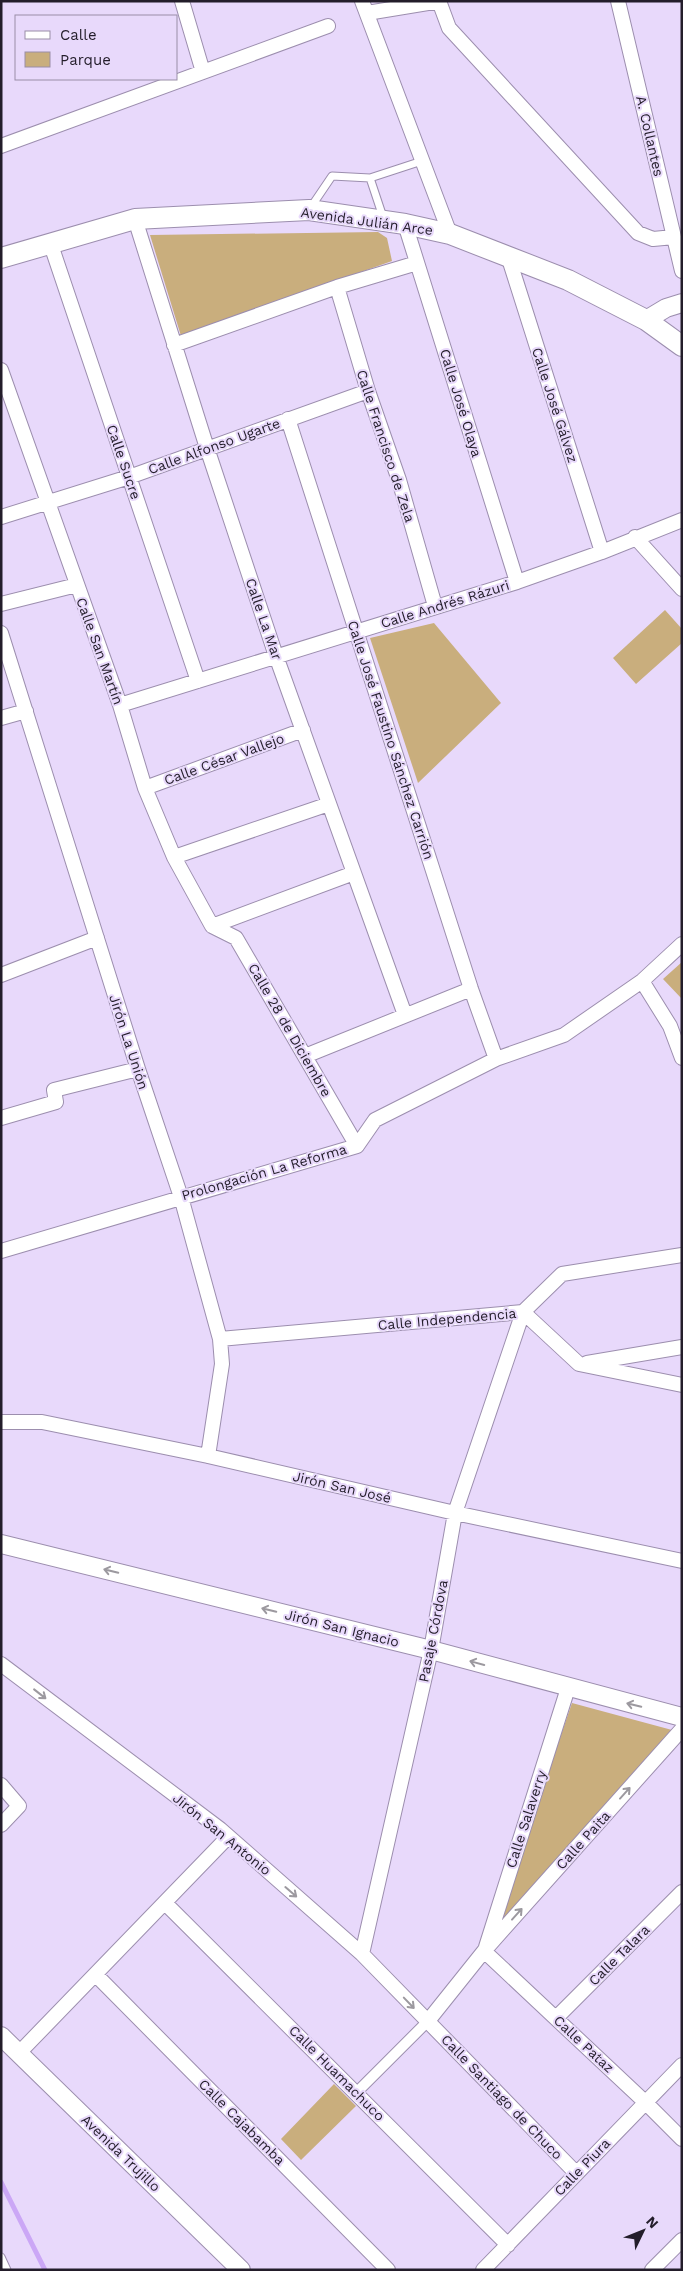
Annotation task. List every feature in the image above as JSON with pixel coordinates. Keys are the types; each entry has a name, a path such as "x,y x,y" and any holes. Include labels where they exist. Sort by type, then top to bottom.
{"main road":[{"name":"Avenida Julián Arce","path":"1,258 50,242 135,219 309,210 405,224 450,234 509,259 568,280 646,320 681,345"}],"street":[{"path":"182,1 203,72"},
{"path":"450,234 365,7 440,1 449,28 638,233 653,239 674,237"},
{"name":"A. Collantes","path":"618,1 682,271"},
{"path":"1,146 328,26"},
{"name":"Calle La Mar","path":"135,219 207,448 276,656 405,1016"},
{"name":"Calle José Olaya","path":"405,224 517,582"},
{"name":"Calle Sucre","path":"50,242 198,681"},
{"name":"Calle José Gálvez","path":"509,259 602,552"},
{"path":"174,345 337,287 417,263"},
{"name":"Calle Francisco de Zela","path":"337,287 368,391 399,480 435,606"},
{"path":"646,320 666,308 682,303"},
{"name":"Calle San Martín","path":"1,370 46,502 120,705 145,788 174,857 212,926"},
{"name":"Calle Alfonso Ugarte","path":"1,517 129,477 368,391"},
{"name":"Calle José Faustino Sánchez Carrión","path":"288,419 470,990 496,1059"},
{"name":"Calle Andrés Rázuri","path":"120,705 517,582 602,552 635,537 682,520"},
{"path":"635,537 682,589"},
{"path":"1,604 77,585"},
{"name":"Jirón La Unión","path":"1,633 138,1069 181,1196 220,1339 222,1364 208,1456"},
{"path":"1,718 26,711"},
{"name":"Calle César Vallejo","path":"145,788 303,730"},
{"path":"174,857 329,804"},
{"path":"212,926 354,873"},
{"name":"Calle 28 de Diciembre","path":"212,926 236,938 357,1146"},
{"path":"1,974 97,938"},
{"name":"Prolongación La Reforma","path":"1,1251 181,1196 357,1146 375,1120 496,1059 564,1035 642,981 682,944"},
{"path":"642,981 670,1026 682,1058"},
{"path":"305,1056 470,990"},
{"path":"1,1118 56,1102 54,1090 138,1069"},
{"path":"523,1312 562,1274 682,1255"},
{"name":"Calle Independencia","path":"220,1339 523,1312 579,1364"},
{"name":"Pasaje Córdova","path":"362,1954 431,1650 456,1513 523,1312"},
{"path":"579,1364 682,1347"},
{"path":"579,1364 682,1385"},
{"name":"Jirón San José","path":"1,1422 42,1422 208,1456 456,1513 682,1562"},
{"name":"Jirón San Ignacio","path":"1,1544 431,1650 568,1688 682,1716"},
{"name":"Jirón San Antonio","path":"1,1664 228,1837 362,1954 428,2022"},
{"name":"Calle Salaverry","path":"484,1951 568,1688"},
{"name":"Calle Paita","path":"428,2022 484,1951 682,1729"},
{"path":"1,1785 20,1806 1,1825"},
{"path":"19,2053 228,1837"},
{"name":"Calle Talara","path":"556,2018 682,1892"},
{"name":"Calle Huamachuco","path":"165,1902 508,2245"},
{"name":"Calle Pataz","path":"484,1951 682,2139"},
{"name":"Calle Cajabamba","path":"96,1975 388,2270"},
{"path":"356,2093 428,2022"},
{"name":"Calle Santiago de Chuco","path":"428,2022 576,2173"},
{"name":"Avenida Trujillo","path":"1,2036 241,2270"},
{"name":"Calle Piura","path":"483,2270 682,2065"},
{"path":"652,2270 682,2240"}],"lane":[{"path":"309,210 332,176 370,178 422,161"},
{"path":"370,178 384,221"},
{"path":"1,2257 7,2270"}],"green space":[{"path":"378,232 387,238 392,261 181,336 150,235"},
{"path":"665,610 682,629 682,643 636,684 613,658"},
{"path":"434,623 501,703 418,783 370,638"},
{"path":"682,962 682,999 663,979"},
{"path":"572,1703 672,1730 492,1935"},
{"path":"334,2084 356,2106 301,2160 281,2139"}],"waterway":[{"path":"1,2182 45,2270"}]}
